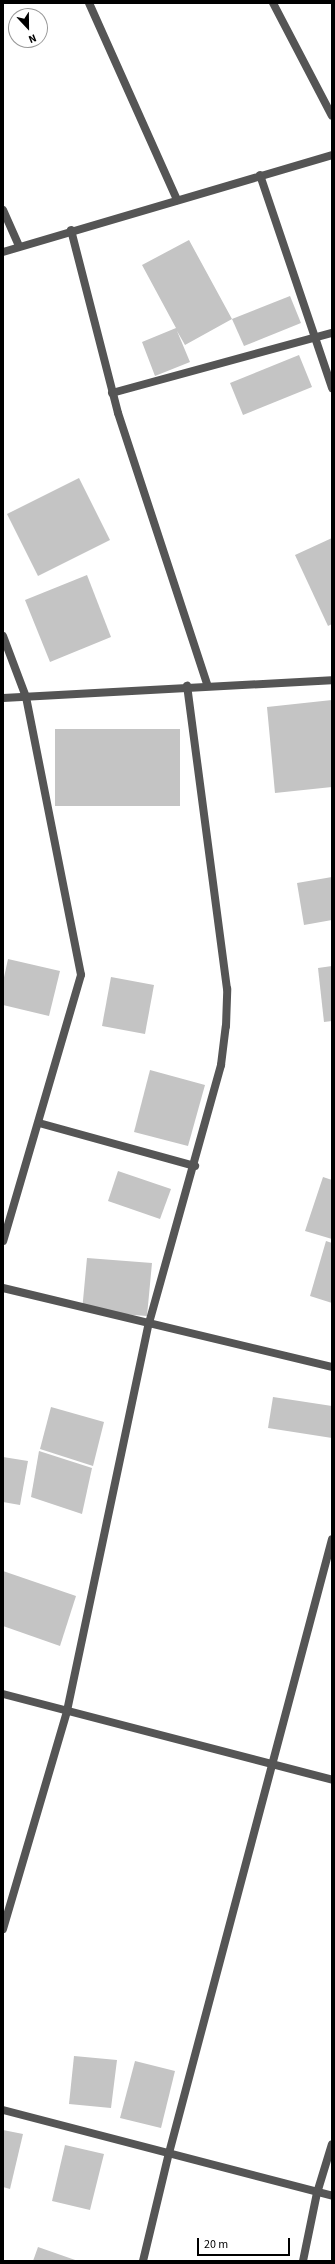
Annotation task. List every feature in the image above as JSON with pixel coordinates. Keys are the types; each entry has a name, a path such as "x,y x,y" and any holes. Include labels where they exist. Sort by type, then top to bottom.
{"street":[{"path":"89,3 177,200"},
{"path":"273,3 332,116"},
{"path":"3,252 71,230 332,155"},
{"path":"260,175 332,388"},
{"path":"3,210 19,246"},
{"path":"71,230 112,393 208,686"},
{"path":"112,393 315,339 332,333"},
{"path":"3,636 26,697 81,975 39,1123 3,1241"},
{"path":"3,698 187,686 332,680"},
{"path":"3,1928 67,1711 149,1323 195,1166 221,1065 226,1026 226,989 187,686"},
{"path":"39,1123 195,1166"},
{"path":"3,1288 332,1367"},
{"path":"143,2261 169,2153 332,1539"},
{"path":"3,1694 332,1780"},
{"path":"3,2110 332,2196"},
{"path":"303,2261 318,2193 332,2144"}],"building":[{"path":"189,240 232,319 185,345 177,331 190,362 155,376 142,342 176,328 142,265"},
{"path":"290,296 301,323 244,346 232,319"},
{"path":"299,355 312,387 243,415 230,383"},
{"path":"79,478 110,540 38,576 7,514"},
{"path":"332,538 332,624 328,626 295,555"},
{"path":"87,575 111,637 50,662 25,600"},
{"path":"332,700 332,787 275,793 267,707"},
{"path":"55,729 180,729 180,806 55,806"},
{"path":"332,877 332,920 304,925 297,883"},
{"path":"8,959 60,971 49,1016 3,1005 3,982"},
{"path":"332,966 332,1021 324,1022 318,968"},
{"path":"111,977 154,985 145,1034 102,1026"},
{"path":"150,1070 205,1085 188,1146 134,1132"},
{"path":"118,1171 171,1189 160,1219 108,1201"},
{"path":"323,1177 332,1180 332,1239 305,1231"},
{"path":"326,1241 332,1243 332,1303 310,1296"},
{"path":"87,1258 152,1263 147,1316 82,1311"},
{"path":"273,1397 332,1406 332,1438 268,1428"},
{"path":"51,1407 104,1422 93,1466 40,1449"},
{"path":"39,1451 92,1468 82,1514 31,1497"},
{"path":"3,1457 28,1461 20,1505 3,1502"},
{"path":"3,1571 76,1596 60,1646 3,1626"},
{"path":"74,2056 117,2060 111,2108 69,2104"},
{"path":"135,2061 175,2071 161,2128 120,2118"},
{"path":"3,2130 23,2134 10,2189 3,2187"},
{"path":"65,2145 104,2154 90,2210 52,2201"},
{"path":"38,2247 78,2261 33,2261"}]}
